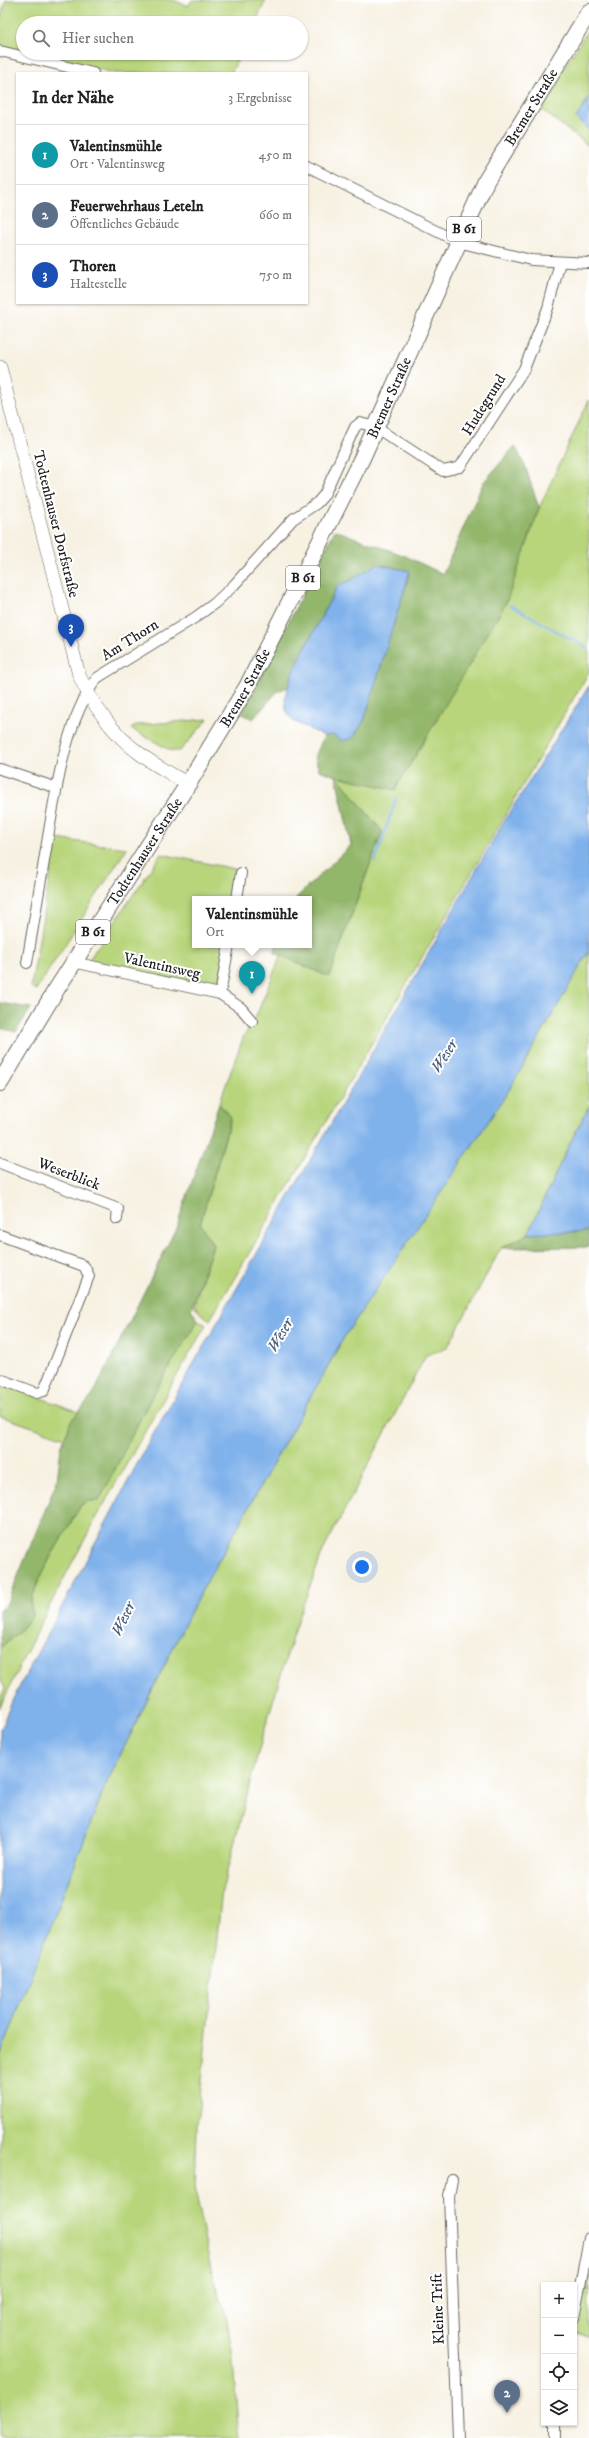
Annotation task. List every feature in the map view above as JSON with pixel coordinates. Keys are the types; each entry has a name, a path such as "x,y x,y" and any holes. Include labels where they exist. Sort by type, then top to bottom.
{"main road":[{"name":"Bremer Straße","path":"188,784 241,697 317,551 362,458 374,426 486,181 589,12"},
{"name":"Todtenhauser Straße","path":"0,1083 73,962 188,784"}],"street":[{"path":"0,50 16,54"},
{"path":"40,60 89,72"},
{"path":"308,167 458,242 531,260 589,263"},
{"name":"Hudegrund","path":"374,426 443,471 460,467 524,369 548,308 560,262"},
{"name":"Todtenhauser Dorfstraße","path":"0,367 79,675 87,692 116,732 138,753 188,784"},
{"name":"Am Thorn","path":"27,963 57,788 76,717 87,692 97,678 196,617 234,585 293,519 317,503 324,495 355,427 360,423 374,426"},
{"path":"0,770 57,788"},
{"path":"238,896 242,873"},
{"path":"220,994 228,948"},
{"name":"Valentinsweg","path":"73,962 220,994 241,1008 252,1021"},
{"name":"Weserblick","path":"0,1163 118,1209 117,1219"},
{"path":"0,1234 84,1266 89,1276 44,1391 37,1392 0,1379"},
{"name":"Kleine Trift","path":"452,2180 450,2196 458,2438"},
{"path":"577,2302 589,2238"},
{"path":"555,2426 555,2438"}],"green space":[{"path":"6,0 173,0 188,6 192,0 266,0 258,16 16,16 16,50 0,46 0,20"},
{"path":"589,29 589,146 538,107"},
{"path":"59,60 238,60 232,72 111,72"},
{"path":"589,400 589,672 210,1320 201,1314 194,1305 213,1245 200,1224 231,1118 219,1104 243,1038 255,1019 281,955 329,977 382,832 336,776 527,544 539,508"},
{"path":"515,446 525,466 539,508 506,603 395,790 337,776 382,831 329,977 274,952 276,948 312,948 312,896 298,896 351,845 336,776 319,770 315,757 324,736 333,735 364,721 410,571 377,564 350,581 338,585 293,671 288,687 277,692 253,719 242,714 335,530 405,556 443,574 483,483"},
{"path":"208,719 180,751 172,751 131,729 137,725"},
{"path":"56,839 127,848 36,990 31,987"},
{"path":"161,854 240,870 235,896 192,896 192,948 226,948 220,983 212,989 88,961"},
{"path":"589,945 589,1106 566,1151 528,1234 501,1248 447,1348 426,1355 323,1551 297,1621 262,1738 222,1890 197,2126 195,2194 211,2269 225,2310 232,2350 239,2438 0,2438 0,2056 106,1784 196,1601 343,1339"},
{"path":"0,1003 31,1008 16,1032 0,1028"},
{"path":"219,1104 231,1117 200,1224 213,1245 191,1309 198,1320 151,1398 99,1501 88,1501 81,1505 50,1558 36,1587 31,1602 32,1615 26,1625 0,1648 0,1610 6,1605 57,1481 61,1447 71,1421 93,1395 176,1228"},
{"path":"589,1231 589,1247 502,1248 528,1234"},
{"path":"198,1320 206,1325 98,1514 47,1610 0,1708 0,1699 5,1688 0,1679 0,1648 26,1625 32,1615 31,1602 36,1587 50,1558 81,1505 88,1501"},
{"path":"0,1383 79,1412 71,1421 65,1438 0,1416"},
{"path":"589,2254 589,2335 577,2333 577,2317"}],"water":[{"path":"589,97 589,131 576,118"},
{"path":"377,564 410,571 364,721 353,738 342,741 333,735 324,736 293,721 286,711 285,698 293,671 338,585 350,581"},
{"name":"Weser","path":"589,686 589,951 508,1092 343,1339 196,1601 106,1784 0,2056 0,1730 13,1699 146,1447 503,823"},
{"path":"589,1106 589,1231 528,1234 566,1151"}],"waterway":[{"path":"510,605 589,649"},
{"path":"375,861 396,799"}],"place":[{"name":"Thoren","path":"71,647"},
{"name":"Valentinsmühle","path":"252,994"},
{"name":"Feuerwehrhaus Leteln","path":"507,2413"}]}
